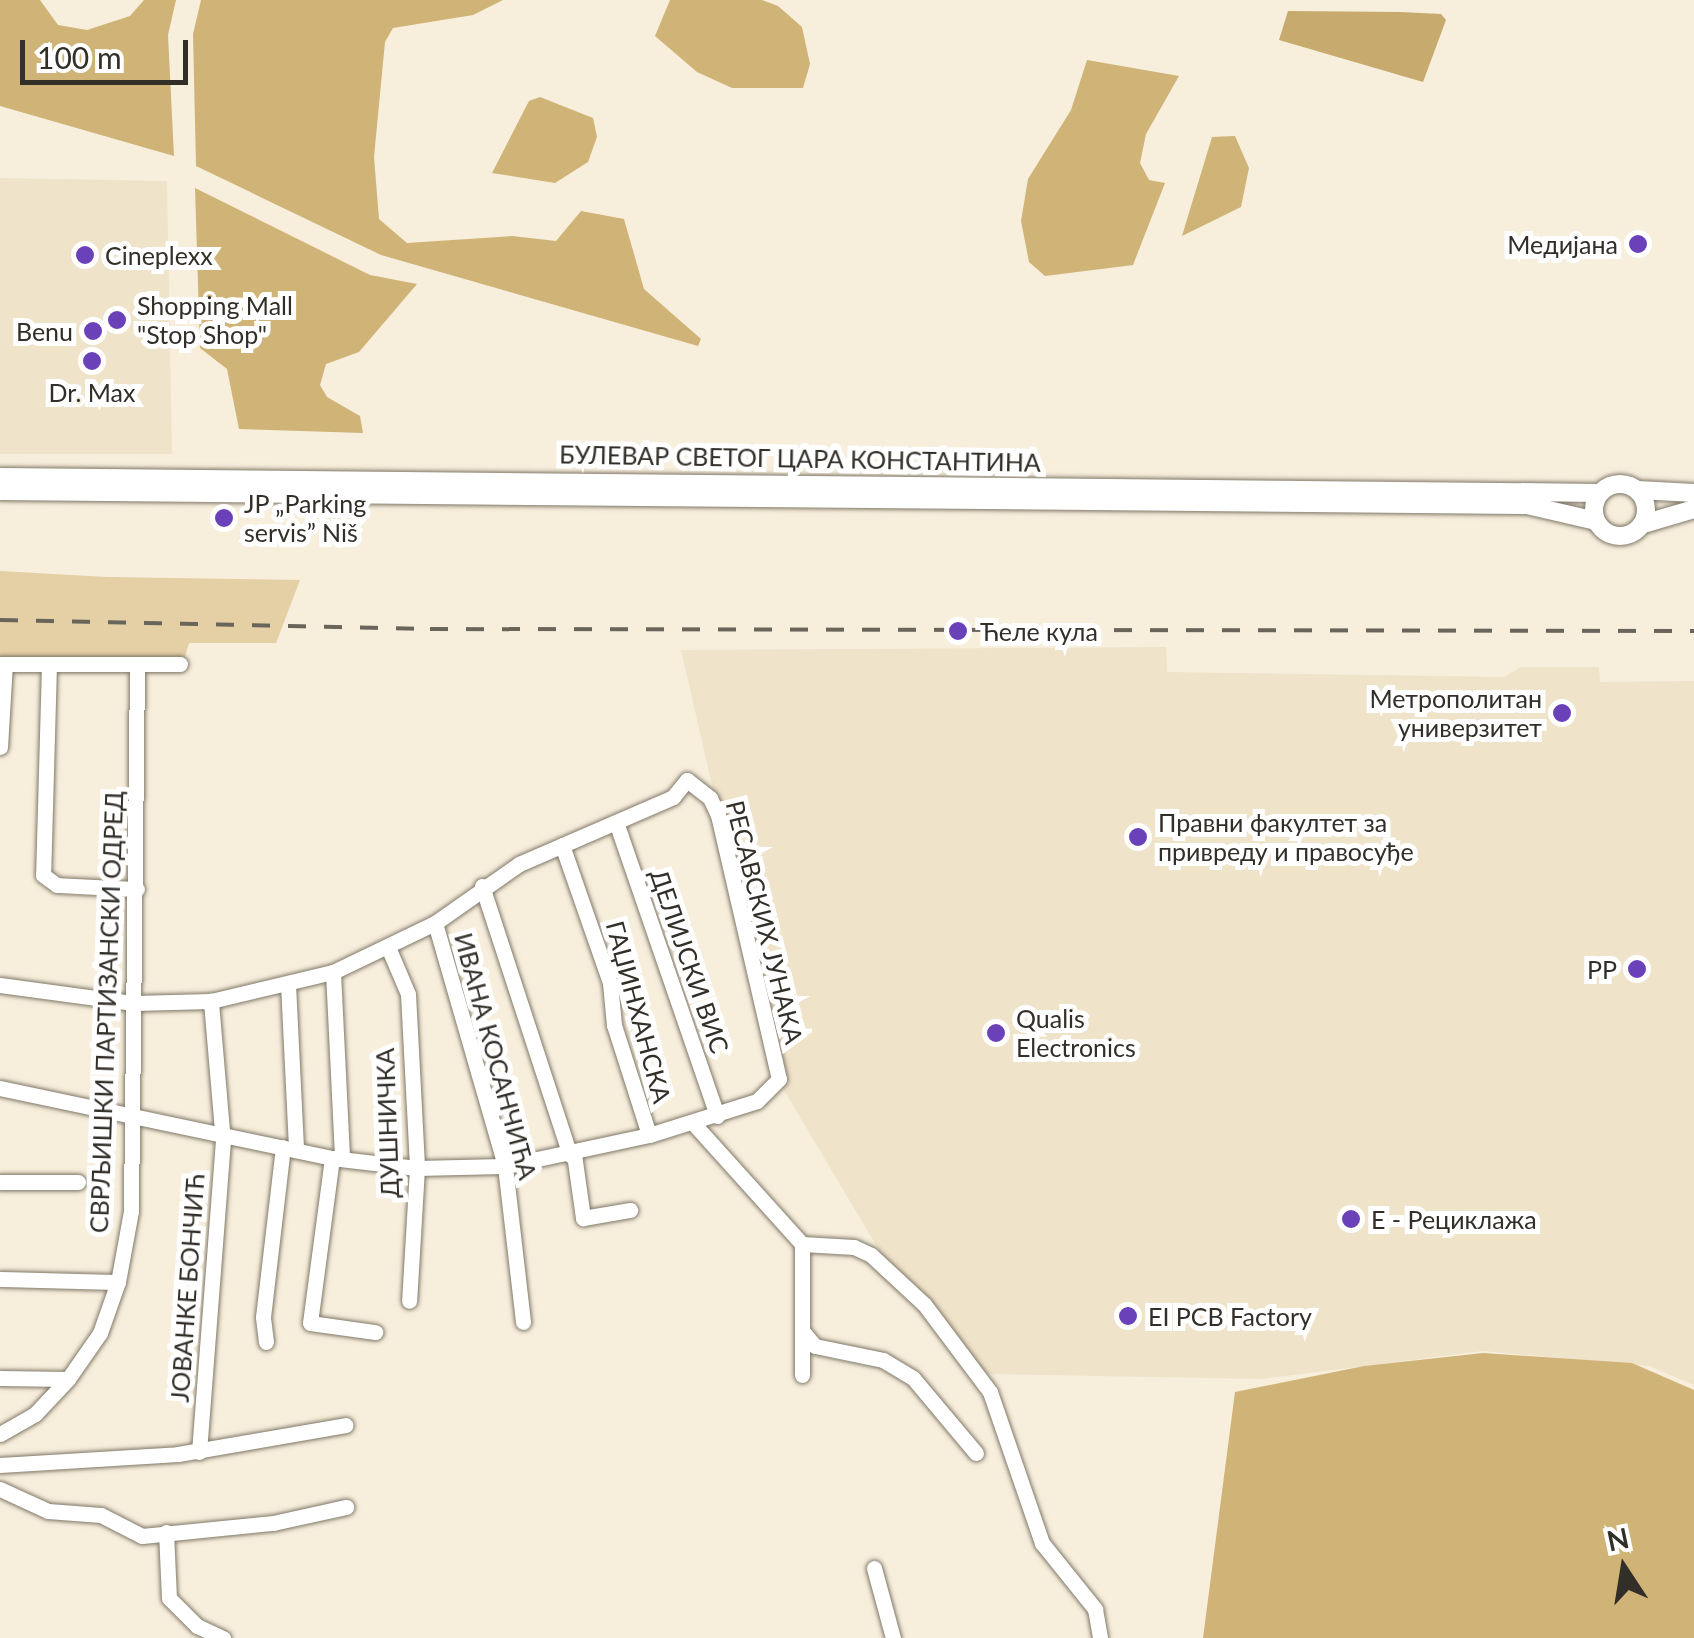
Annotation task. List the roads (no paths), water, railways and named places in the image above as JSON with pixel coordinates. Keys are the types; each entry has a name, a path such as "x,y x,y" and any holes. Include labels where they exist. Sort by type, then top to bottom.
{"main road":[{"name":"БУЛЕВАР СВЕТОГ ЦАРА КОНСТАНТИНА","path":"0,477 1600,492"},
{"path":"1694,493 1638,490 1618,484 1600,492 1596,520 1617,536 1643,524 1694,510"},
{"path":"1638,490 1647,509 1643,524"},
{"name":"БУЛЕВАР СВЕТОГ ЦАРА КОНСТАНТИНА","path":"0,492 1527,505 1596,520"}],"street":[{"path":"0,747 2,664 180,664"},
{"path":"49,664 43,875 57,885 136,890"},
{"name":"СВРЉИШКИ ПАРТИЗАНСКИ ОДРЕД","path":"0,1434 35,1414 68,1379 100,1333 118,1282 130,1211 138,664"},
{"name":"РЕСАВСКИХ ЈУНАКА","path":"616,822 673,797 686,780 718,815 779,1079 757,1102 717,1116"},
{"path":"0,986 134,1002 211,1001 288,984 333,972 388,947 435,923 482,886 616,822"},
{"name":"ДЕЛИЈСКИ ВИС","path":"616,822 717,1116"},
{"name":"ГАЏИНХАНСКА","path":"562,845 610,983 614,1024 648,1135"},
{"path":"482,886 572,1154 583,1218 630,1210"},
{"name":"ИВАНА КОСАНЧИЋА","path":"435,923 505,1166 523,1322"},
{"name":"ДУШНИЧКА","path":"388,947 408,994 418,1168 409,1301"},
{"path":"333,972 337,1159 310,1322 375,1332"},
{"path":"266,1342 263,1317 289,1148 288,984"},
{"name":"ЈОВАНКЕ БОНЧИЋ","path":"199,1452 220,1130 211,1001"},
{"path":"0,1088 132,1111 337,1159 418,1168 505,1166 572,1154 717,1116"},
{"path":"694,1124 802,1244 802,1375"},
{"path":"0,1182 78,1182"},
{"path":"802,1244 854,1247 871,1255 924,1304 990,1392 1042,1544 1094,1609 1100,1638"},
{"path":"0,1279 118,1282"},
{"path":"804,1333 815,1346 883,1360 913,1378 976,1453"},
{"path":"0,1378 68,1379"},
{"path":"0,1465 199,1452 346,1424"},
{"path":"0,1489 48,1511 101,1515 142,1536 274,1523 346,1507"},
{"path":"166,1532 170,1598 197,1626 223,1638"},
{"path":"874,1568 893,1638"}],"railway":[{"path":"0,620 430,629 1694,631"}],"place":[{"name":"Медијана","path":"1638,244"},
{"name":"Cineplexx","path":"85,255"},
{"name":"Shopping Mall \"Stop Shop\"","path":"117,320"},
{"name":"Benu","path":"93,331"},
{"name":"Dr. Max","path":"92,361"},
{"name":"JP „Parking servis” Niš","path":"224,518"},
{"name":"Ћеле кула","path":"958,631"},
{"name":"Метрополитан универзитет","path":"1562,713"},
{"name":"Правни факултет за привреду и правосуђе","path":"1138,837"},
{"name":"PP","path":"1637,969"},
{"name":"Qualis Electronics","path":"996,1033"},
{"name":"Е - Рециклажа","path":"1351,1219"},
{"name":"EI PCB Factory","path":"1128,1316"}]}
